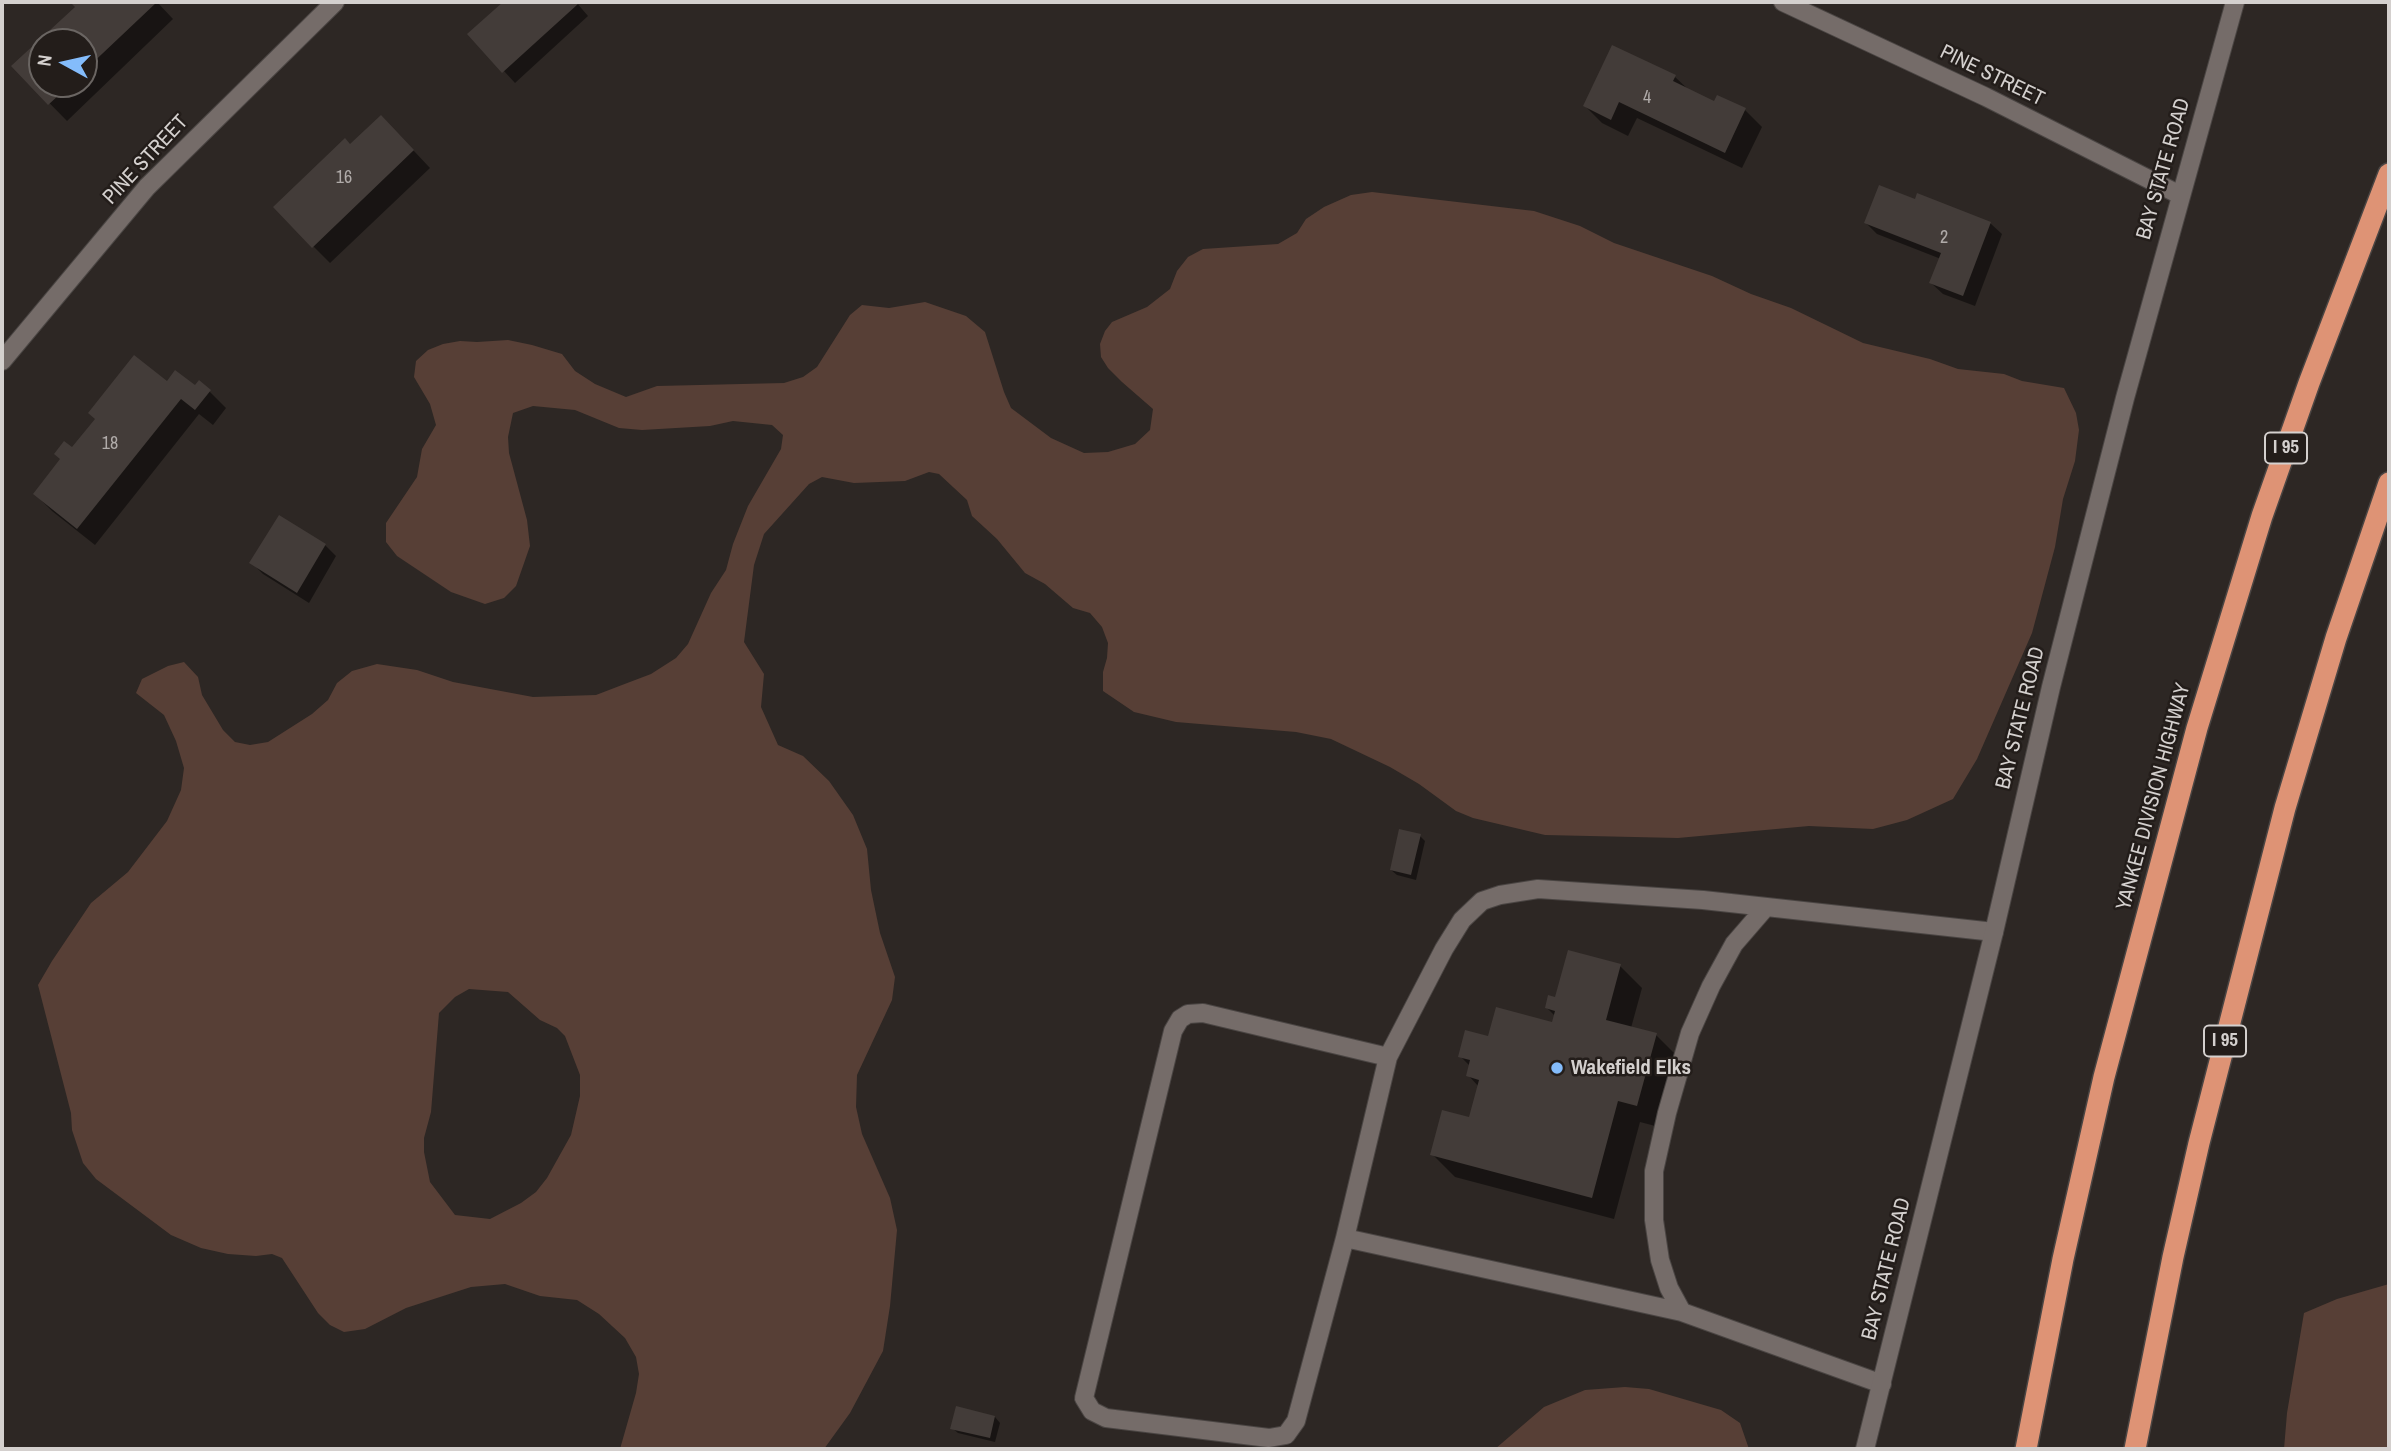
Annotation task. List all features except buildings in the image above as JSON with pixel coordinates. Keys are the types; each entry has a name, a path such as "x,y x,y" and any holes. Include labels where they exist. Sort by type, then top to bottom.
{"highway":[{"name":"YANKEE DIVISION HIGHWAY","path":"2026,1449 2063,1259 2104,1077 2197,727 2270,492 2313,371 2389,174"},
{"name":"I 95","path":"2135,1449 2173,1257 2199,1143 2285,808 2336,638 2389,483"}],"street":[{"name":"PINE STREET","path":"2,361 147,187 335,2"},
{"name":"PINE STREET","path":"1783,2 1986,97 2179,195"},
{"name":"BAY STATE ROAD","path":"1865,1449 1994,932 2051,687 2179,195 2235,2"},
{"path":"1388,1056 1203,1013 1188,1014 1177,1022 1085,1388 1084,1398 1096,1415 1269,1438 1286,1435 1296,1421 1345,1238 1388,1056 1444,949 1462,920 1482,901 1500,895 1538,890 1703,900 1994,932"},
{"path":"1682,1312 1669,1288 1656,1240 1654,1171 1667,1114 1695,1021 1734,944 1766,907"},
{"path":"1345,1238 1682,1312 1882,1384"}],"shaded area":[{"path":"1372,192 1534,211 1580,226 1614,243 1712,276 1791,308 1863,343 1930,359 1958,369 2004,374 2022,381 2064,388 2076,413 2079,430 2075,461 2063,499 2055,547 2032,633 1977,759 1953,799 1907,820 1873,829 1809,826 1678,838 1545,835 1473,818 1456,811 1390,767 1331,739 1296,732 1176,722 1134,712 1103,691 1108,643 1102,627 1090,613 1073,608 1045,584 1025,573 997,539 972,516 967,500 939,474 929,472 905,481 854,483 822,477 809,484 764,534 754,565 744,642 764,674 761,707 778,745 803,756 829,781 853,815 867,849 871,890 880,933 895,977 892,1000 857,1075 856,1107 862,1134 890,1198 897,1230 890,1306 883,1351 850,1413 824,1449 620,1449 636,1393 639,1374 636,1357 625,1338 599,1314 577,1300 540,1296 505,1284 471,1287 406,1308 365,1329 344,1332 330,1325 318,1313 282,1258 272,1254 228,1254 201,1248 171,1235 96,1179 83,1163 72,1130 71,1113 38,985 91,903 128,872 167,821 181,790 184,768 176,741 164,715 136,693 142,679 168,666 184,662 198,677 202,695 223,730 235,742 250,745 268,742 312,714 328,700 337,683 352,671 377,664 417,670 453,682 533,697 596,695 651,674 676,658 688,644 711,593 726,570 748,506 781,449 783,435 772,425 733,421 710,426 642,430 619,428 575,410 533,406 513,413 508,437 509,453 527,520 530,546 516,586 504,598 485,604 451,592 397,556 386,542 386,523 417,477 422,449 436,425 430,404 414,377 416,361 428,350 460,341 508,340 532,345 562,354 575,371 595,384 626,397 657,386 784,383 803,377 817,367 850,315 862,305 889,308 925,302 966,316 985,332 1011,408 1051,438 1084,453 1108,452 1135,444 1150,430 1153,409 1108,368 1101,357 1100,344 1112,322 1147,307 1170,289 1177,271 1188,257 1203,249 1278,244 1297,233 1306,219 1324,207 1351,195","holes":["469,989 508,992 540,1020 557,1028 565,1036 580,1075 580,1096 571,1135 547,1178 536,1192 521,1203 490,1219 455,1215 430,1182 424,1152 424,1138 431,1112 439,1013 455,997"]},
{"path":"2389,1284 2389,1449 2284,1449 2287,1413 2304,1313 2337,1299"},
{"path":"1625,1387 1649,1389 1721,1410 1740,1423 1749,1449 1495,1449 1544,1407 1585,1390"}],"place":[{"name":"Wakefield Elks","path":"1557,1068"}]}
